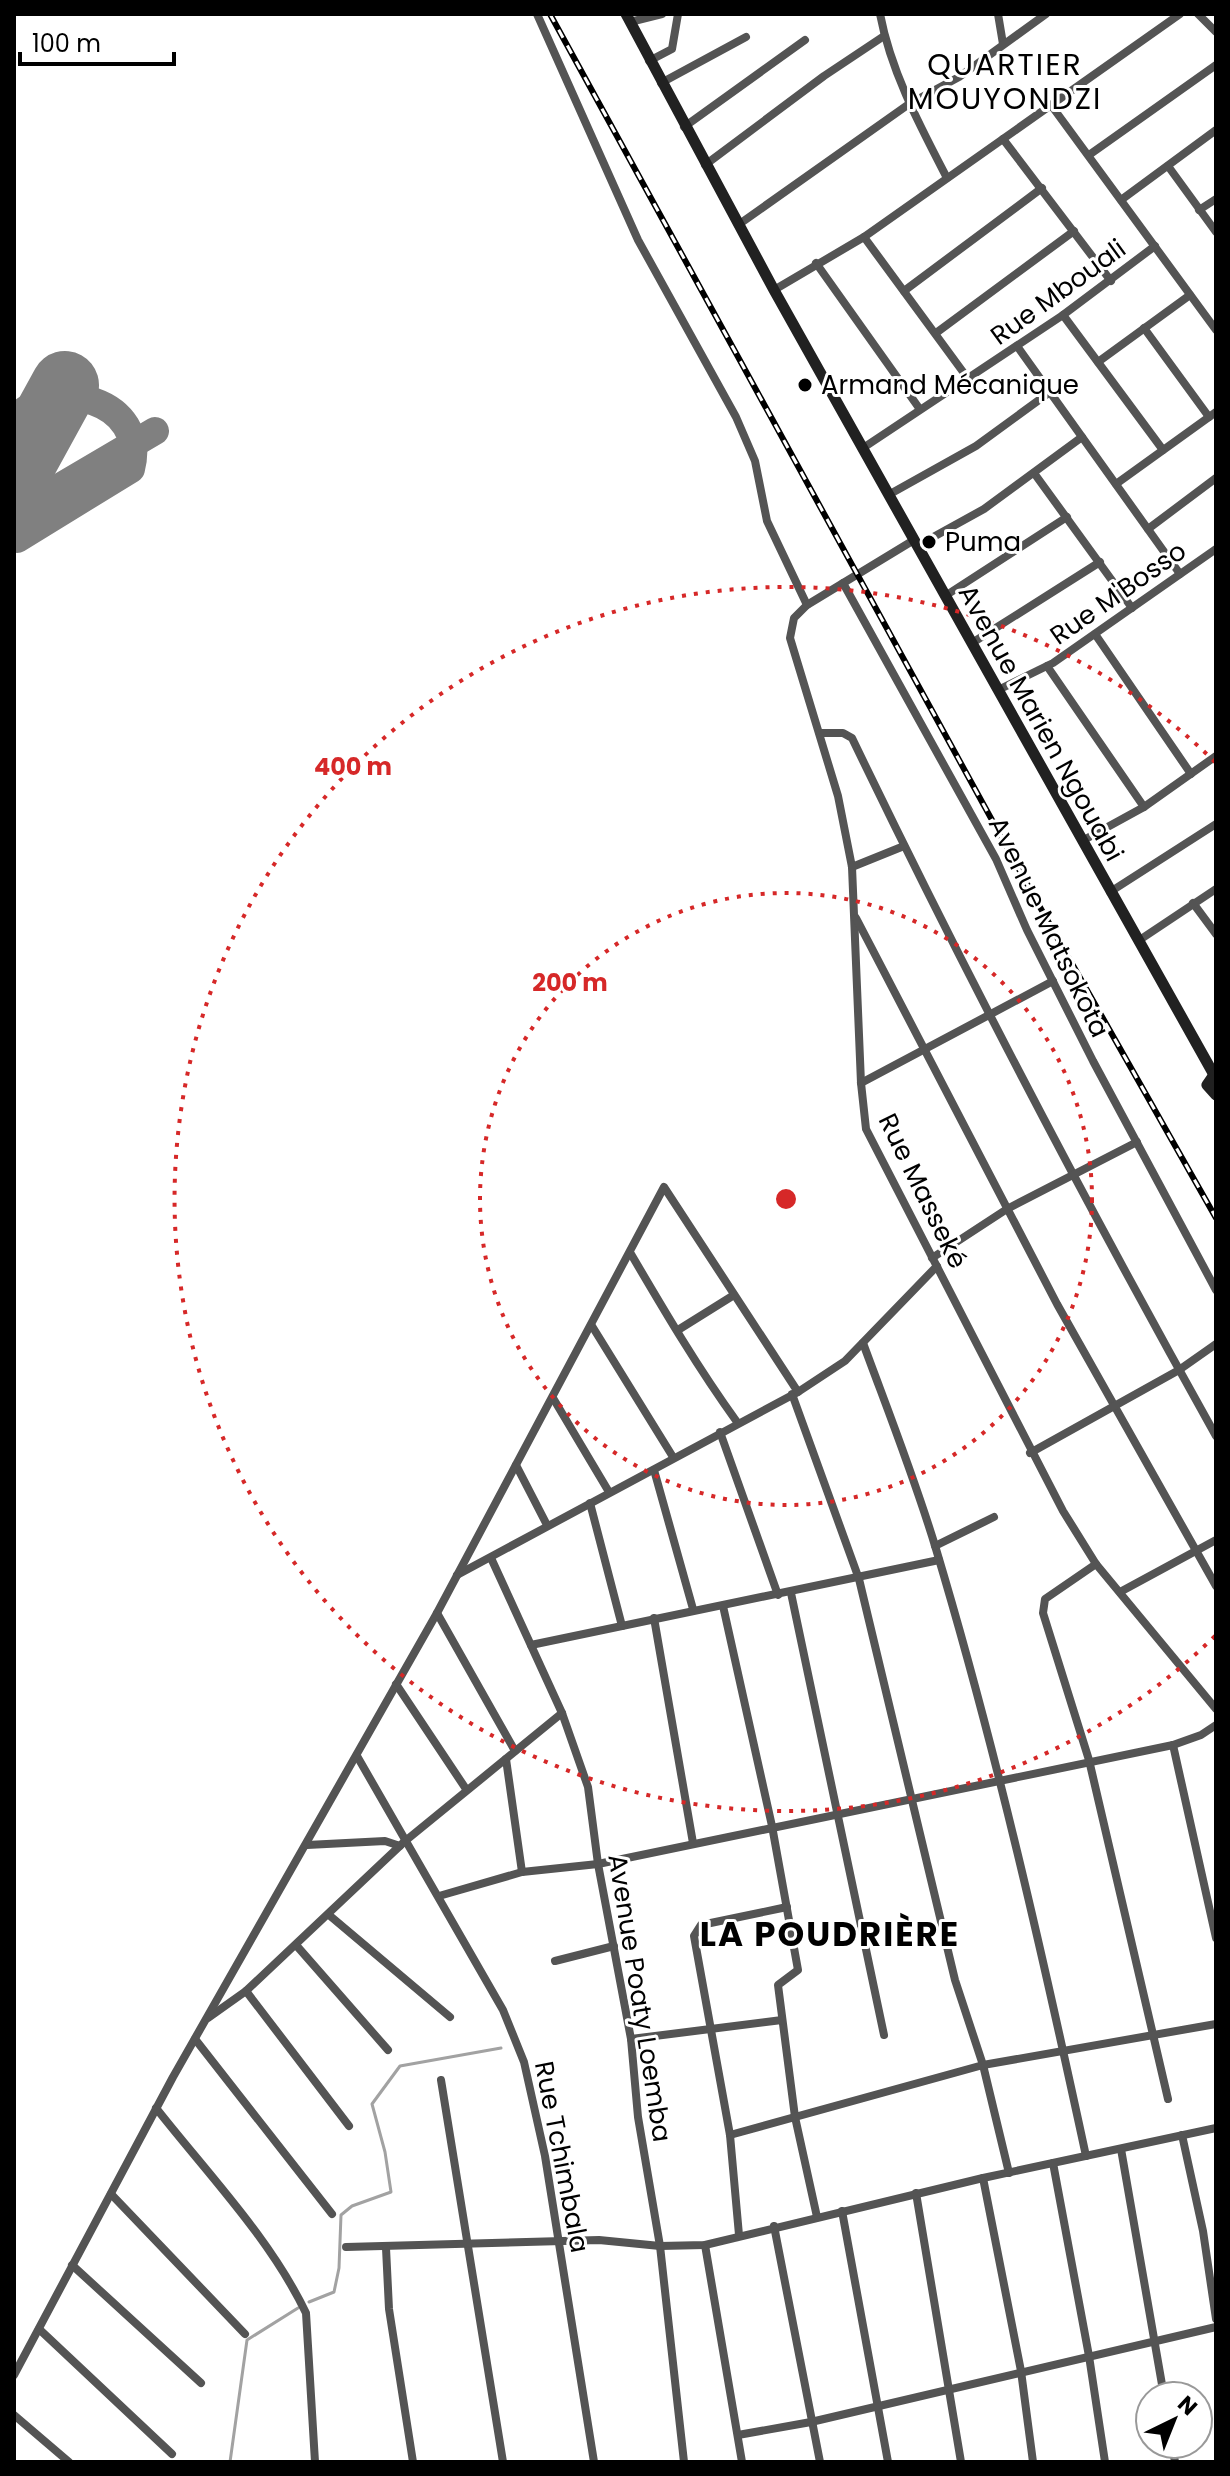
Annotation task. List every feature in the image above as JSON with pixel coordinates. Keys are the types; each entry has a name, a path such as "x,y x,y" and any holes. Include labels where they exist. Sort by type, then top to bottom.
{"street":[{"path":"537,14 638,240 736,417 755,461 767,521 807,605 916,543 984,509 1082,437"},
{"path":"628,18 662,14"},
{"path":"649,61 672,49 678,14"},
{"path":"880,14 884,36 909,104 947,178"},
{"path":"998,14 1003,44"},
{"path":"738,225 909,104 959,77 1046,14"},
{"path":"774,290 864,237 1180,14"},
{"path":"1198,14 1216,32"},
{"name":"Avenue Marien Ngouabi","path":"628,18 774,290 1214,1073"},
{"path":"705,165 824,76 884,36"},
{"path":"661,83 746,37"},
{"path":"684,127 805,40"},
{"path":"1089,155 1216,65"},
{"path":"1051,105 1216,330"},
{"path":"1121,200 1216,130"},
{"path":"1003,139 1111,281"},
{"path":"1168,166 1216,232"},
{"path":"904,291 1042,188"},
{"path":"1199,210 1216,199"},
{"path":"936,333 1074,231"},
{"path":"864,237 969,380"},
{"name":"Rue Mbouali","path":"863,448 1063,315 1155,246"},
{"path":"816,263 919,408"},
{"path":"1098,362 1190,295"},
{"path":"1063,315 1163,450"},
{"path":"1116,484 1212,415 1144,328"},
{"path":"1017,346 1180,574"},
{"path":"890,494 976,446 1050,392"},
{"path":"1034,473 1132,608"},
{"path":"1148,529 1216,478"},
{"path":"945,596 1067,517"},
{"name":"Rue M'Bosso","path":"998,690 1047,666 1216,549"},
{"path":"972,643 1100,562"},
{"name":"Avenue Matsokota","path":"843,583 996,859 1053,981 1216,1290"},
{"name":"Rue Masseké","path":"807,605 794,618 790,638 820,733 852,867 861,1083 866,1129 1030,1453 1096,1564 1216,1709"},
{"path":"1095,634 1191,774"},
{"path":"1047,666 1144,807"},
{"path":"820,733 843,733 852,738 1072,1176 1216,1436"},
{"path":"1082,841 1144,807 1216,756"},
{"path":"1110,892 1216,824"},
{"path":"852,867 904,846"},
{"path":"1138,941 1216,889"},
{"path":"1193,903 1216,934"},
{"path":"854,915 1007,1209 1216,1586"},
{"path":"861,1083 1053,981"},
{"path":"1214,1073 1207,1085 1216,1095"},
{"path":"456,1576 838,1367 934,1262 1007,1209 1137,1142"},
{"path":"14,2375 156,2108 437,1613 664,1187 795,1393 859,1579 955,1980 983,2065 1009,2173"},
{"path":"631,1254 678,1330 692,1360 737,1422"},
{"path":"678,1330 734,1295"},
{"path":"592,1326 673,1457"},
{"path":"863,1343 939,1560 1035,1915 1086,2156"},
{"path":"1030,1453 1179,1370 1216,1344"},
{"path":"553,1398 609,1492"},
{"path":"720,1432 778,1595"},
{"path":"516,1465 547,1525"},
{"path":"654,1470 693,1609"},
{"path":"590,1503 622,1626"},
{"path":"935,1546 994,1517"},
{"path":"1120,1592 1216,1540"},
{"name":"Avenue Poaty Loemba","path":"491,1558 562,1713 585,1774 598,1864 631,2039 638,2117 660,2246 684,2462"},
{"path":"531,1645 939,1560"},
{"path":"1096,1564 1045,1599 1042,1605 1089,1760 1168,2099"},
{"path":"791,1593 884,2035"},
{"path":"723,1606 772,1826 798,1970 795,1975 778,1982 795,2117 817,2217"},
{"path":"437,1613 478,1680 515,1751"},
{"path":"654,1618 693,1843"},
{"path":"396,1684 466,1789"},
{"path":"205,2020 246,1991 402,1844 562,1713"},
{"path":"439,1896 522,1872 598,1864 772,1826 914,1801 998,1778 1173,1745 1201,1735 1216,1725"},
{"path":"1173,1745 1216,1938"},
{"name":"Rue Tchimbala","path":"357,1756 402,1844 439,1896 503,2010 524,2062 560,2243 594,2462"},
{"path":"506,1759 522,1872"},
{"path":"307,1845 385,1841 402,1844"},
{"path":"739,2235 730,2135 695,1929 701,1925 787,1907"},
{"path":"329,1915 450,2017"},
{"path":"296,1945 388,2050"},
{"path":"555,1961 614,1946"},
{"path":"246,1991 349,2126"},
{"path":"631,2039 782,2020"},
{"path":"730,2135 983,2065 1216,2024"},
{"path":"195,2039 332,2214"},
{"path":"441,2080 503,2462"},
{"path":"156,2108 245,2220 296,2293 306,2313 315,2462"},
{"path":"346,2247 469,2246 599,2240 660,2246 705,2245 916,2193 1216,2128"},
{"path":"1182,2135 1203,2231 1216,2319"},
{"path":"1121,2149 1161,2380"},
{"path":"1053,2163 1105,2462"},
{"path":"983,2178 1021,2371 1033,2462"},
{"path":"916,2193 961,2462"},
{"path":"111,2194 245,2334"},
{"path":"842,2211 888,2462"},
{"path":"774,2226 820,2462"},
{"path":"705,2245 742,2462"},
{"path":"386,2248 389,2309 413,2462"},
{"path":"72,2265 201,2383"},
{"path":"738,2435 811,2422 948,2387 1216,2327"},
{"path":"39,2329 172,2454"},
{"path":"14,2415 69,2462"}],"waterway":[{"path":"309,2302 334,2292 339,2268 341,2215 352,2206 391,2192 385,2152 372,2104 400,2066 501,2048"},
{"path":"230,2462 247,2340 298,2308"}],"taxiway":[{"path":"14,420 31,406 52,399 73,398 94,402 112,411 126,426 133,445 131,469 17,539"},
{"path":"14,514 155,431"}],"runway":[{"path":"14,478 65,385"}],"railway":[{"path":"550,14 1032,893 1216,1218"}],"place":[{"name":"Armand Mécanique","path":"805,385"},
{"name":"Puma","path":"929,542"}],"district":[{"name":"QUARTIER MOUYONDZI","path":"1005,81"},
{"name":"LA POUDRIÈRE","path":"830,1934"}]}
